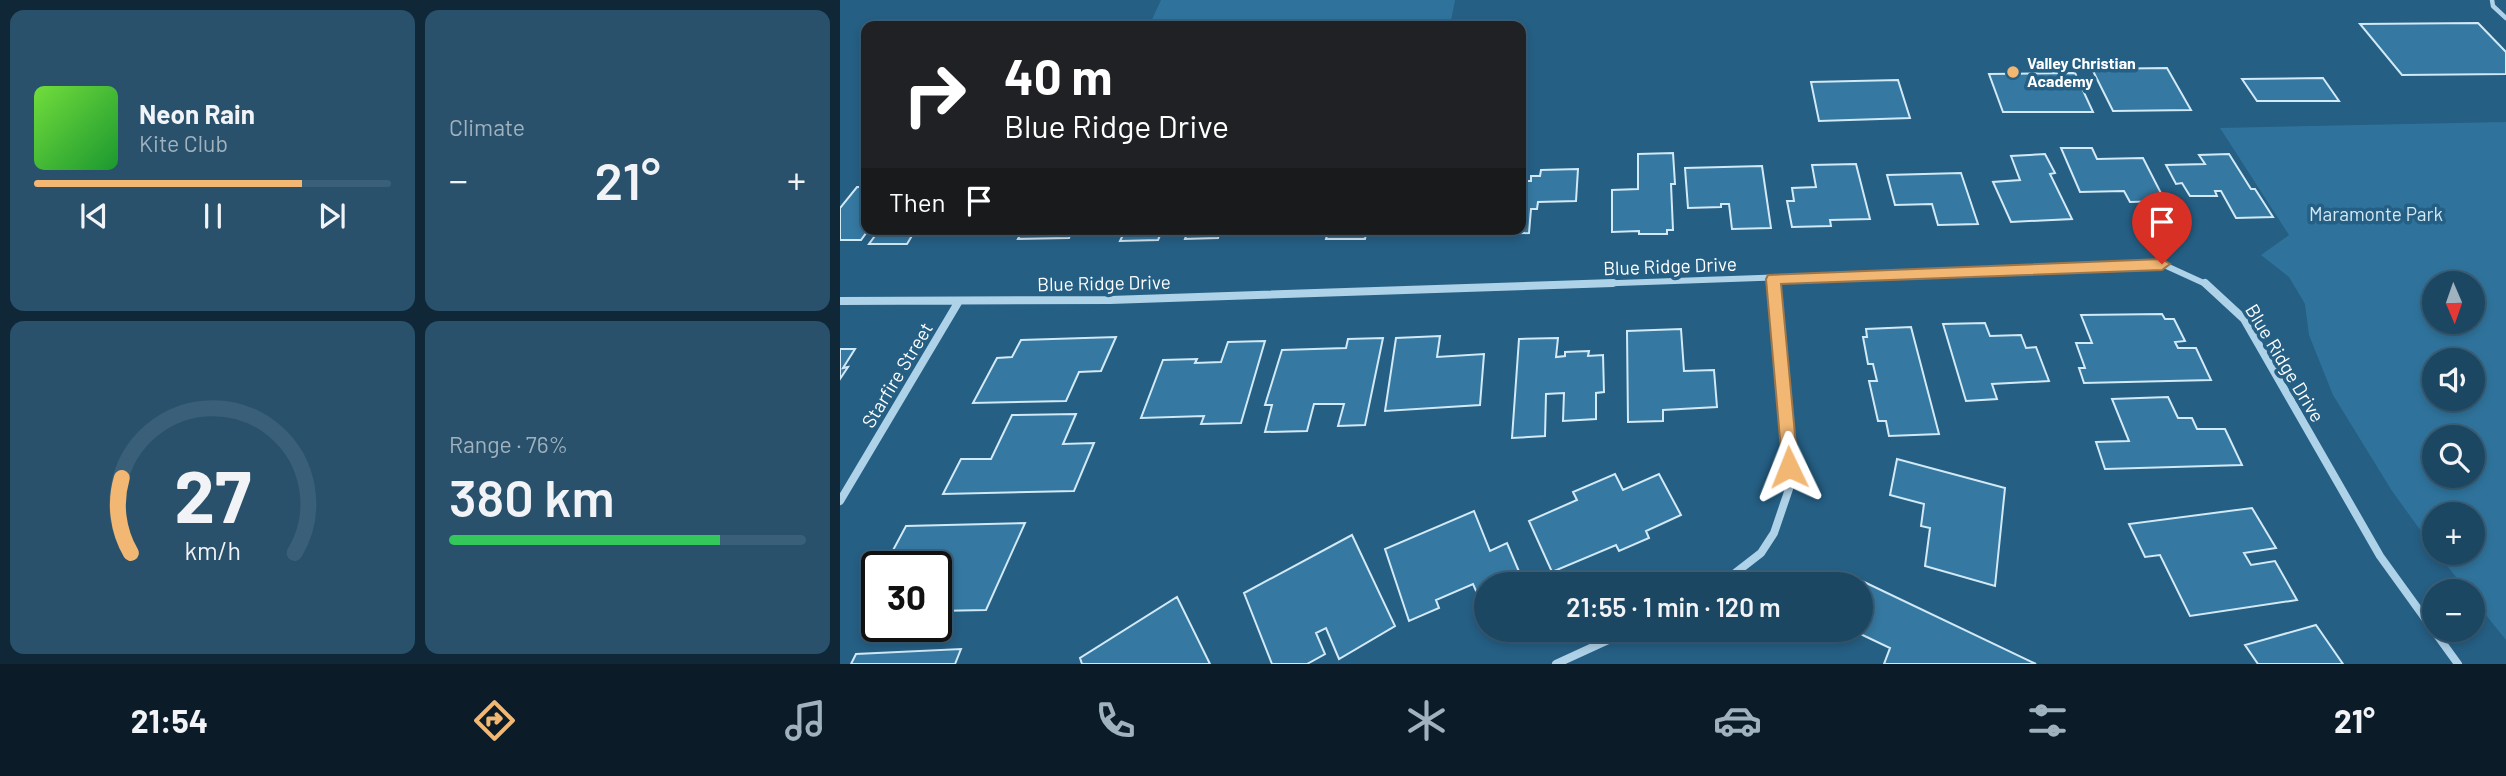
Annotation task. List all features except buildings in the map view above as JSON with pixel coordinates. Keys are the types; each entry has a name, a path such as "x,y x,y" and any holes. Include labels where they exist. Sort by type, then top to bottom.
{"street":[{"name":"Blue Ridge Drive","path":"840,301 1124,299 2162,264 2186,271 2221,292 2244,319 2380,556 2458,664"},
{"path":"1736,572 1761,553 1774,533 1789,489 1789,446 1773,279"},
{"name":"Starfire Street","path":"840,501 959,301"},
{"path":"1556,664 1604,642"}],"lane":[{"path":"2492,0 2493,6 2506,18"}],"green space":[{"path":"1161,0 1455,0 1451,21 1151,21"},
{"name":"Maramonte Park","path":"2506,122 2506,640 2485,614 2485,579 2458,579 2446,565 2485,565 2485,502 2422,502 2422,532 2392,491 2333,395 2309,335 2305,304 2289,277 2261,255 2289,235 2220,128"}],"place":[{"name":"Valley Christian Academy","path":"2013,72"}],"route":[{"path":"1789,467 1773,279 2162,264"}]}
